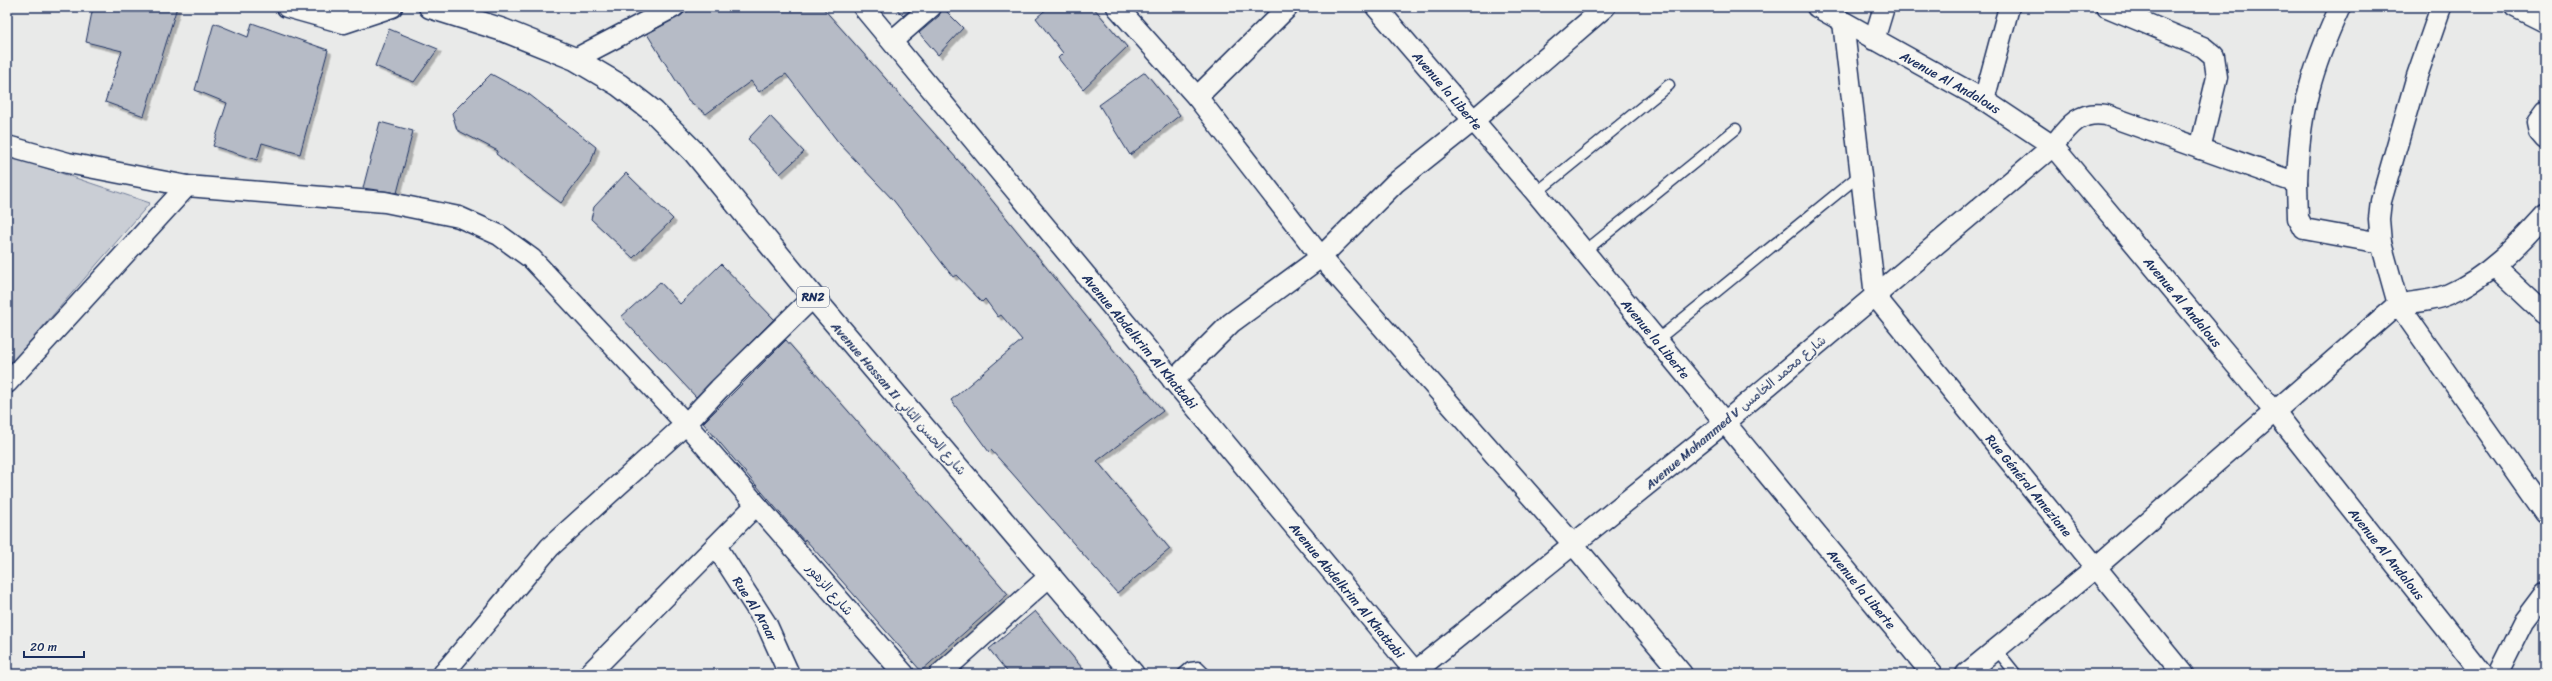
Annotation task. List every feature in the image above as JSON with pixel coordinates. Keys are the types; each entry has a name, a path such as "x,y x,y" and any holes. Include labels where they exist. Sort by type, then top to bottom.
{"main road":[{"name":"Avenue Hassan II شارع الحسن الثاني","path":"433,7 503,30 575,59 619,85 654,112 695,153 813,297 1051,575 1133,674"}],"street":[{"path":"287,7 344,23 392,7"},
{"path":"575,59 674,7"},
{"name":"Avenue Abdelkrim Al Khattabi","path":"863,7 1415,673"},
{"path":"892,41 931,7"},
{"path":"1117,7 1197,96 1321,257 1573,544 1682,674"},
{"path":"1197,96 1288,7"},
{"path":"1173,381 1231,323 1321,257 1395,183 1474,120 1604,7"},
{"name":"Avenue Al Andalous","path":"1817,7 1984,100 2053,146 2275,412 2482,674"},
{"path":"1874,40 1884,7"},
{"path":"1984,100 2009,7"},
{"path":"2107,7 2203,47 2214,56 2217,77 2200,149"},
{"path":"2340,7 2321,51 2309,87 2301,118 2297,183 2298,218 2304,229 2381,243"},
{"path":"2441,7 2417,76 2381,201 2379,219 2381,243 2398,304 2545,513"},
{"path":"2515,7 2545,22"},
{"name":"Avenue la Liberte","path":"1384,10 1932,674"},
{"path":"1843,22 1875,296"},
{"path":"2545,112 2537,123 2539,132 2545,139"},
{"name":"Avenue Mohammed V شارع محمد الخامس","path":"1415,673 1725,422 2053,146 2077,118 2096,113 2297,183"},
{"name":"شارع الزهور","path":"7,146 68,163 187,186 385,202 459,216 499,235 532,259 686,424 904,674"},
{"path":"7,383 187,186"},
{"path":"1966,674 2095,568 2398,304 2426,301 2450,294 2494,266 2545,215"},
{"path":"2494,266 2545,314"},
{"name":"Rue Général Ameziane","path":"1875,296 2095,568 2184,674"},
{"path":"443,674 550,547 686,424 719,389 813,297"},
{"path":"589,674 756,505"},
{"name":"Rue Al Araar","path":"716,546 766,625 789,674"},
{"path":"940,674 1051,575"},
{"path":"2498,674 2524,622 2545,594"}],"lane":[{"path":"1536,193 1669,84"},
{"path":"1584,252 1736,129"},
{"path":"1657,340 1861,174"},
{"path":"1996,650 2016,674"},
{"path":"1183,674 1190,668 1198,667 1206,674"}],"shaded area":[{"path":"7,155 150,203 7,368"}],"building":[{"path":"93,7 177,7 144,116 105,102 122,51 86,42"},
{"path":"695,7 822,7 973,177 1163,411 1097,461 1170,549 1117,593 1011,472 991,450 989,452 951,400 1022,340 1001,315 998,317 985,299 982,302 956,275 953,277 894,201 839,143 786,74 759,92 751,81 706,114 688,100 647,34"},
{"path":"895,7 914,7 903,16"},
{"path":"942,7 963,28 938,55 919,33 939,16"},
{"path":"1049,7 1093,7 1127,47 1083,89 1058,58 1063,53 1036,18"},
{"path":"214,23 248,37 252,23 328,50 300,154 262,143 257,160 213,146 227,103 195,90"},
{"path":"389,29 438,49 414,82 375,66"},
{"path":"1145,72 1180,115 1130,155 1099,105"},
{"path":"491,74 530,95 596,147 591,162 561,203 496,154 498,151 457,130 452,113"},
{"path":"770,116 804,152 780,174 748,139"},
{"path":"380,122 413,131 397,193 363,188"},
{"path":"626,173 673,219 633,258 591,219 594,207"},
{"path":"721,264 774,319 696,397 621,317 660,282 680,304"},
{"path":"786,340 1008,594 921,671 805,539 804,541 703,423"},
{"path":"1035,611 1087,674 1009,674 989,649"}]}
